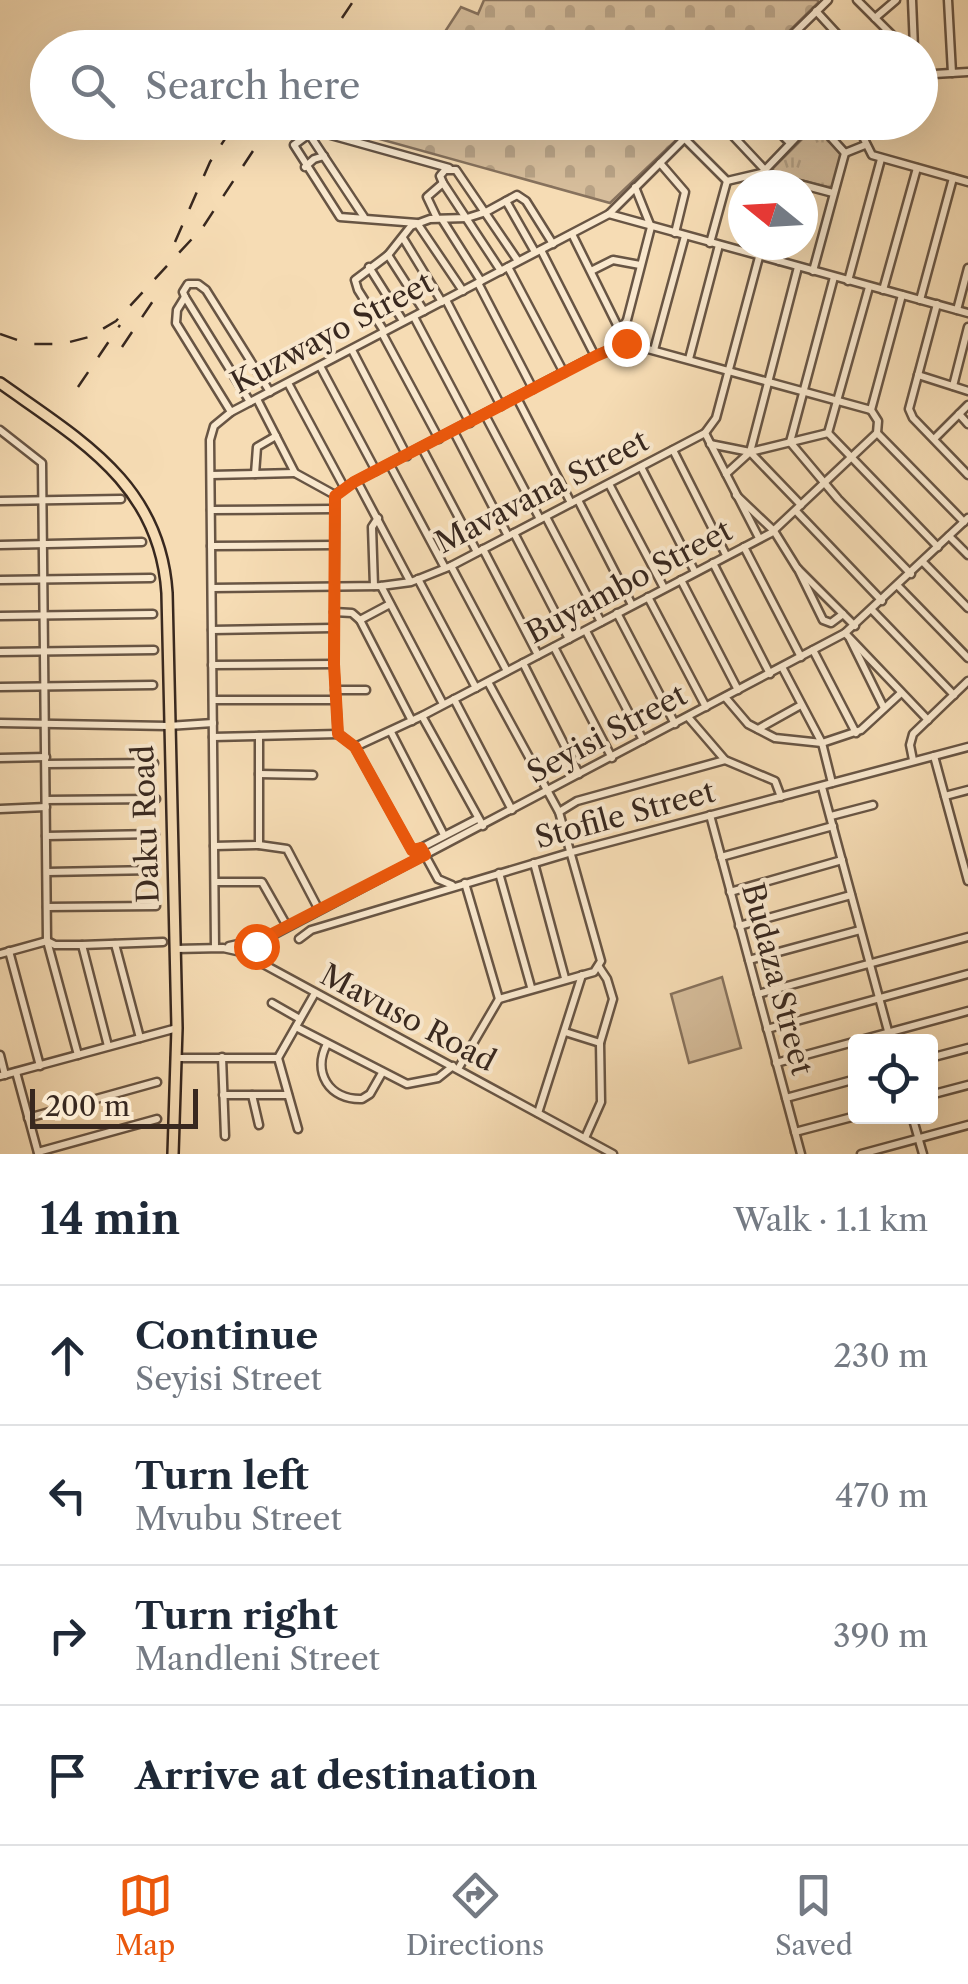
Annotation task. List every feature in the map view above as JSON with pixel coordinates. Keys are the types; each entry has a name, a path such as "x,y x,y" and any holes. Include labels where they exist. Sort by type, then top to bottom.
{"main road":[{"name":"Daku Road","path":"0,383 104,459 136,498 157,539 165,573 177,1028 171,1154"}],"street":[{"path":"796,30 828,0"},
{"path":"858,0 887,30"},
{"path":"875,18 896,0"},
{"path":"912,0 913,30"},
{"path":"948,0 952,72"},
{"path":"816,11 833,30"},
{"path":"938,74 968,72"},
{"path":"300,140 294,144 338,216 348,220 417,223 467,218 514,196 523,198 553,244"},
{"path":"312,140 364,218"},
{"path":"349,140 456,170 518,261"},
{"name":"Kuzwayo Street","path":"219,947 214,846 212,432 231,412 608,214 683,140"},
{"path":"687,140 726,180 710,243"},
{"path":"736,140 763,170"},
{"path":"786,140 790,144"},
{"path":"767,170 794,140"},
{"path":"831,140 845,154"},
{"path":"864,140 869,153 881,159 968,182"},
{"path":"814,271 845,154 865,145"},
{"path":"306,167 314,158 324,156"},
{"path":"848,280 881,159"},
{"path":"660,163 685,192 675,234"},
{"path":"449,168 440,174 443,183 504,269 564,372"},
{"path":"883,290 917,168"},
{"path":"920,300 953,178"},
{"path":"443,183 427,198 480,282 533,389"},
{"path":"621,330 628,320 651,227 635,187"},
{"path":"818,189 833,193"},
{"path":"506,202 596,356"},
{"path":"608,214 728,247"},
{"path":"417,223 388,255 356,277 355,284 438,439"},
{"path":"417,223 462,291"},
{"path":"572,234 626,343"},
{"path":"654,350 684,236"},
{"path":"403,238 444,301 501,406"},
{"path":"689,359 720,246"},
{"path":"388,255 424,311"},
{"path":"591,270 613,260 640,266"},
{"path":"758,260 716,418 704,433 759,538"},
{"path":"772,260 968,313"},
{"path":"726,474 750,452 798,267"},
{"path":"369,268 403,322"},
{"path":"957,310 968,268"},
{"path":"790,442 834,277"},
{"path":"270,392 204,288 188,284 185,297 276,436 295,474"},
{"path":"828,433 868,287"},
{"path":"871,410 902,295"},
{"path":"185,297 177,310 176,323 231,412"},
{"path":"938,304 909,409 968,475"},
{"path":"414,316 470,423"},
{"path":"952,386 968,326"},
{"path":"338,734 334,664 335,496 358,480 626,343 871,410 878,421 877,433 966,520"},
{"path":"352,350 407,456"},
{"path":"320,366 376,471"},
{"path":"918,376 968,391"},
{"path":"288,383 344,488"},
{"path":"517,398 632,605"},
{"path":"934,440 968,405"},
{"path":"959,414 968,424"},
{"path":"485,415 601,622"},
{"path":"0,430 41,460 47,941 78,1055"},
{"path":"454,432 569,639"},
{"name":"Mavavana Street","path":"212,588 378,586 414,581 704,433"},
{"path":"710,444 750,452 828,433"},
{"path":"828,433 938,547"},
{"name":"Buyambo Street","path":"355,747 454,700 774,531 877,433"},
{"path":"255,474 256,449 276,436"},
{"path":"790,442 911,574"},
{"path":"422,448 538,655"},
{"path":"673,450 726,555"},
{"path":"750,452 882,601"},
{"path":"390,464 508,671"},
{"path":"641,467 695,572"},
{"path":"210,475 295,474 335,496"},
{"path":"358,480 476,688"},
{"path":"609,484 664,588"},
{"path":"736,495 774,531 824,620 832,623 843,614"},
{"path":"0,501 122,499"},
{"path":"211,510 333,510"},
{"path":"378,518 372,527 378,586 443,704"},
{"name":"Seyisi Street","path":"240,952 480,822 512,810 847,635 966,520"},
{"path":"949,536 968,555"},
{"path":"0,545 142,542"},
{"path":"212,546 334,545"},
{"path":"744,548 801,657"},
{"path":"923,562 968,608"},
{"path":"712,563 770,674"},
{"path":"797,568 855,626"},
{"path":"0,580 152,578"},
{"path":"680,580 738,690"},
{"path":"898,586 968,658"},
{"path":"648,597 706,707"},
{"path":"360,620 390,604"},
{"path":"872,610 954,695"},
{"path":"334,612 352,613 360,620 412,721"},
{"path":"618,613 676,724"},
{"path":"0,616 153,614"},
{"path":"212,630 334,628"},
{"path":"586,630 643,740"},
{"path":"847,635 928,720"},
{"path":"847,635 884,708"},
{"path":"554,647 612,758"},
{"path":"0,652 154,650"},
{"path":"813,650 856,733"},
{"path":"523,663 579,774"},
{"path":"212,666 334,664"},
{"path":"782,668 822,743 832,782"},
{"path":"488,682 559,812 600,964 608,979 612,999 600,1043 601,1102 585,1138"},
{"path":"913,760 911,738 968,682"},
{"path":"0,687 153,686"},
{"path":"213,700 366,690"},
{"path":"725,697 757,730 787,742 822,743 856,733 901,693"},
{"path":"454,700 512,810"},
{"path":"757,730 801,705"},
{"path":"213,737 338,734 355,747 412,850 423,852 444,835 480,822 422,716"},
{"path":"688,716 725,760 771,779 781,797"},
{"path":"0,723 168,726 213,722"},
{"path":"391,732 444,835"},
{"path":"258,845 259,736"},
{"name":"Stofile Street","path":"299,939 311,930 572,852 968,747"},
{"path":"934,756 968,881"},
{"path":"0,758 154,763"},
{"path":"559,812 577,802 725,760"},
{"path":"260,774 313,775"},
{"path":"822,787 888,1032"},
{"path":"945,796 968,790"},
{"path":"0,809 156,799"},
{"path":"831,816 873,805"},
{"name":"Budaza Street","path":"710,815 801,1154"},
{"path":"721,857 833,826"},
{"path":"954,831 968,827"},
{"path":"46,836 155,834"},
{"path":"214,846 287,849 319,910"},
{"path":"423,852 438,879 455,886"},
{"path":"730,892 842,860"},
{"path":"534,864 565,978"},
{"path":"47,872 155,870"},
{"path":"499,873 532,988"},
{"path":"215,882 262,882 286,926"},
{"path":"465,883 499,998"},
{"path":"739,926 851,895"},
{"path":"47,907 156,906"},
{"path":"749,960 860,930"},
{"path":"219,947 268,936"},
{"path":"758,994 968,937"},
{"path":"40,1066 4,952 47,941 82,945 163,942"},
{"path":"259,942 254,952 260,964"},
{"path":"115,944 140,1038"},
{"path":"82,945 108,1046"},
{"name":"Mavuso Road","path":"175,949 219,947 240,952 613,1154"},
{"path":"272,1003 327,1044 407,1084 438,1078 456,1068 499,998 594,972 600,964"},
{"path":"767,1029 968,974"},
{"path":"538,1113 582,975"},
{"path":"298,1128 278,1058 315,993"},
{"path":"776,1063 968,1011"},
{"path":"0,1055 3,1075 177,1028"},
{"path":"565,1032 600,1043"},
{"path":"327,1044 321,1067 327,1085 336,1094 362,1099 370,1094 382,1073"},
{"path":"938,1056 968,1048"},
{"path":"222,1057 224,1136"},
{"path":"175,1058 278,1058"},
{"path":"16,1072 38,1153 157,1119"},
{"path":"786,1098 848,1080"},
{"path":"28,1118 157,1082"},
{"path":"938,1093 968,1085"},
{"path":"223,1095 288,1094"},
{"path":"252,1095 259,1125"},
{"path":"795,1132 848,1118"},
{"path":"914,1124 923,1154"},
{"path":"860,1154 968,1126"}],"green space":[{"path":"484,0 819,2 790,30 446,30 461,7 478,14"},
{"path":"383,140 676,140 610,203"},
{"path":"801,140 829,140 842,154 832,188 818,184 818,170 773,170"},
{"path":"722,977 741,1048 689,1063 671,994"}],"railway":[{"path":"334,30 354,0"},
{"path":"316,30 321,24"},
{"path":"175,242 210,162 224,140"},
{"path":"0,334 29,344 62,344 89,337 116,321 203,227 260,140"},
{"path":"122,347 161,289"},
{"path":"78,387 120,325"}],"route":[{"path":"256,946 268,936 425,855 421,848 412,850 355,747 338,734 334,664 335,496 354,482 626,343"}]}
